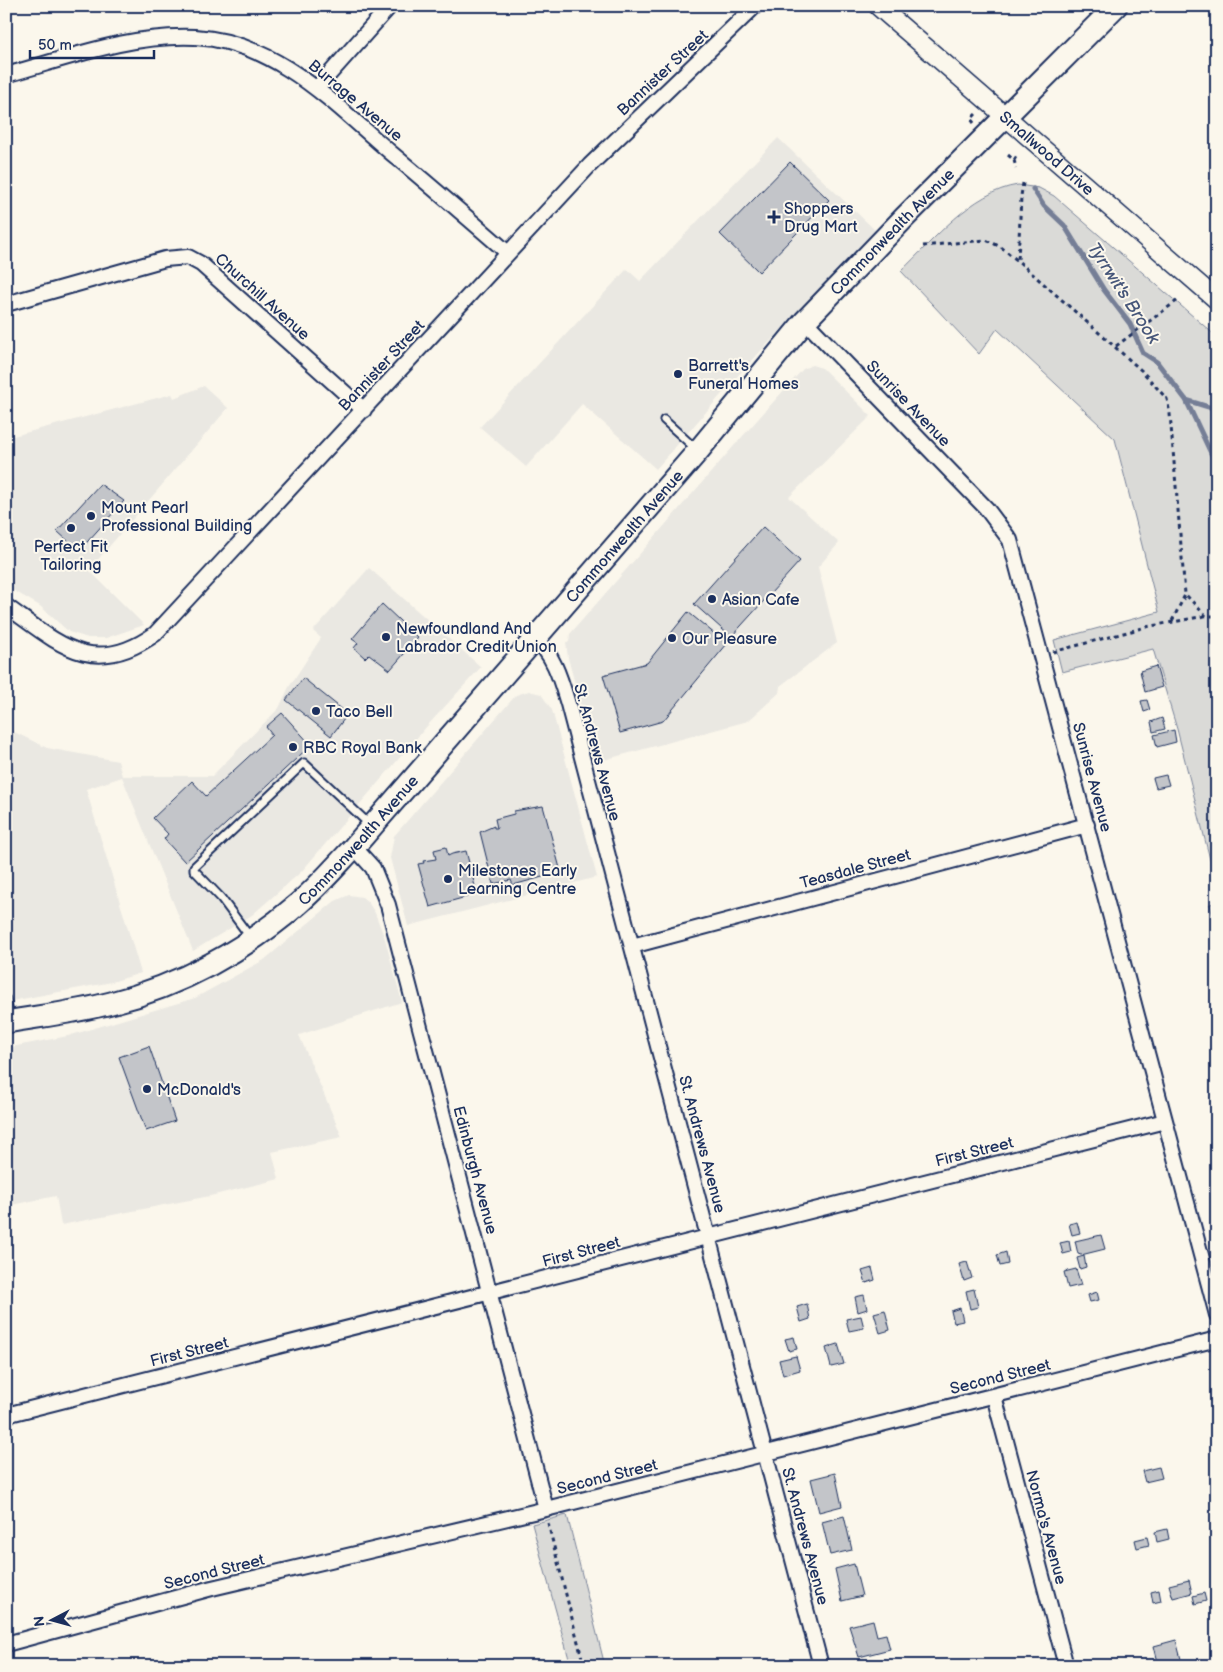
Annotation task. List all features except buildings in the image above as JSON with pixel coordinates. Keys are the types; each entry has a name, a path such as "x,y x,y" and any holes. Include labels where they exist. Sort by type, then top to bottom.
{"main road":[{"name":"Commonwealth Avenue","path":"8,1021 112,1003 152,990 214,963 251,939 298,904 372,827 698,451 805,321 905,217 1116,6"}],"street":[{"path":"316,88 367,29 390,6"},
{"name":"Bannister Street","path":"6,606 50,639 77,652 106,654 126,649 145,641 162,628 615,139 755,6"},
{"name":"Smallwood Drive","path":"878,6 1217,300"},
{"name":"Burrage Avenue","path":"6,75 126,42 147,39 196,37 222,41 268,57 316,88 508,253"},
{"name":"Churchill Avenue","path":"6,304 165,259 188,257 202,264 364,410"},
{"name":"Sunrise Avenue","path":"805,321 986,508 1004,529 1015,552 1217,1315"},
{"name":"St. Andrews Avenue","path":"534,638 549,654 563,687 710,1236 822,1666"},
{"name":"Teasdale Street","path":"632,946 1087,825"},
{"name":"Edinburgh Avenue","path":"354,847 373,868 388,906 546,1509"},
{"name":"First Street","path":"6,1415 490,1294 710,1236 1165,1121"},
{"name":"Second Street","path":"6,1644 212,1588 546,1509 1217,1339"},
{"name":"Norma's Avenue","path":"994,1396 1066,1666"}],"lane":[{"path":"664,420 698,451"},
{"path":"251,939 241,922 194,870 194,867 304,763 372,827"},
{"path":"6,999 8,1021"}],"path":[{"path":"1008,154 1014,160 1016,168"},
{"path":"1014,160 1018,154"},
{"path":"1018,261 1021,196 1024,183"},
{"path":"923,246 986,240 1001,247 1116,346 1159,388 1170,408 1185,594 1172,621"},
{"path":"1116,346 1178,300"},
{"path":"1185,594 1206,616"},
{"path":"1043,655 1172,621 1217,616"},
{"path":"546,1509 547,1521 584,1666"}],"shaded area":[{"path":"778,138 875,230 742,371 656,469 582,404 526,467 480,427 627,269 640,281"},
{"path":"1018,185 1039,188 1054,196 1217,337 1217,887 1177,729 1153,649 1062,672 1054,640 1159,612 1115,439 997,329 979,354 901,271 940,232 969,207 1001,189"},
{"path":"812,365 822,368 871,416 789,497 839,543 818,567 837,643 780,686 779,693 748,721 596,762 568,658 566,642 569,642 570,634 803,369"},
{"path":"204,386 228,408 89,570 144,625 106,638 88,638 69,632 40,606 6,586 6,438 172,394 174,398"},
{"path":"369,568 481,667 428,725 301,872 252,915 193,951 122,777 86,789 141,973 112,982 6,1002 6,728 47,748 118,761 122,776 212,776 279,708 289,687 321,638 313,631"},
{"path":"529,691 541,694 552,710 597,877 408,926 390,858 394,836 516,695"},
{"path":"349,895 362,897 368,902 375,913 385,939 402,1002 299,1035 342,1137 272,1152 279,1179 210,1196 61,1225 56,1196 6,1206 6,1048 68,1036 195,998 264,960 335,901"},
{"path":"567,1515 605,1666 571,1666 532,1524"}],"waterway":[{"name":"Tyrrwit's Brook","path":"1033,189 1044,206 1064,225 1104,290 1130,324 1143,353 1157,362 1186,400 1217,466"},
{"path":"1186,400 1215,409"}],"place":[{"name":"Shoppers Drug Mart","path":"774,217"},
{"name":"Barrett's Funeral Homes","path":"678,374"},
{"name":"Mount Pearl Professional Building","path":"91,516"},
{"name":"Perfect Fit Tailoring","path":"71,528"},
{"name":"Asian Cafe","path":"712,599"},
{"name":"Newfoundland And Labrador Credit Union","path":"386,637"},
{"name":"Our Pleasure","path":"672,638"},
{"name":"Taco Bell","path":"316,711"},
{"name":"RBC Royal Bank","path":"293,747"},
{"name":"Milestones Early Learning Centre","path":"448,879"},
{"name":"McDonald's","path":"147,1089"}]}
